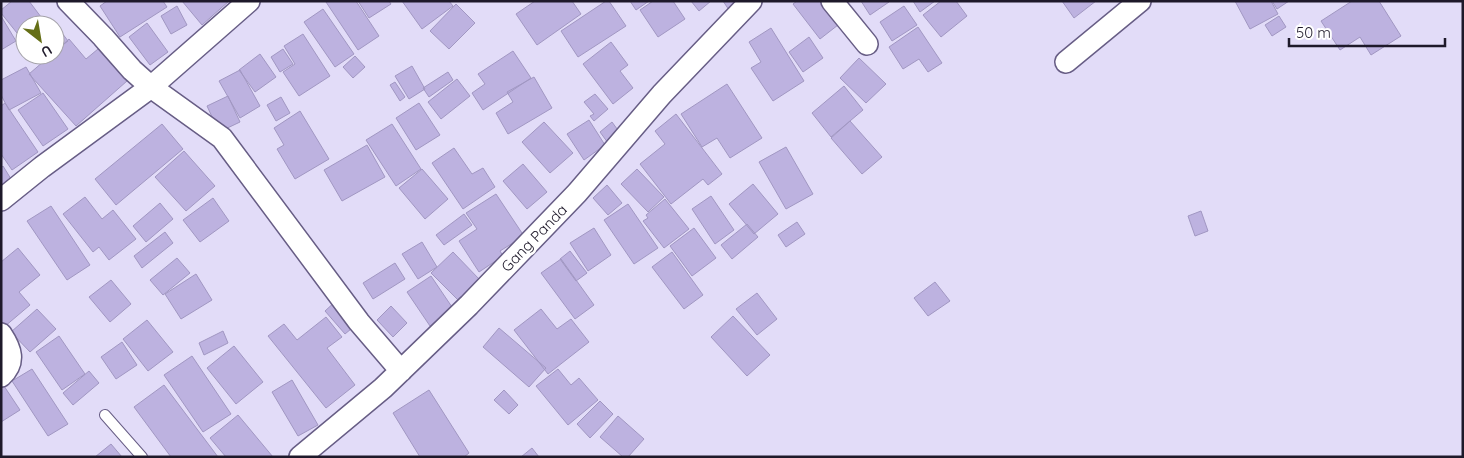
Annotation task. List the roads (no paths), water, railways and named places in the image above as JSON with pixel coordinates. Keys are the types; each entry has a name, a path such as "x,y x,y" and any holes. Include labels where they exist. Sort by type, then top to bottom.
{"street":[{"path":"68,1 132,70 151,87 222,138 359,322 401,371"},
{"path":"1,200 42,167 151,87 249,1"},
{"name":"Gang Panda","path":"300,457 383,388 470,305 577,192 662,94 751,1"},
{"path":"832,1 867,44"},
{"path":"1066,62 1140,1"},
{"path":"1,334 11,350 10,363 1,376"}],"lane":[{"path":"105,415 142,457"}]}
